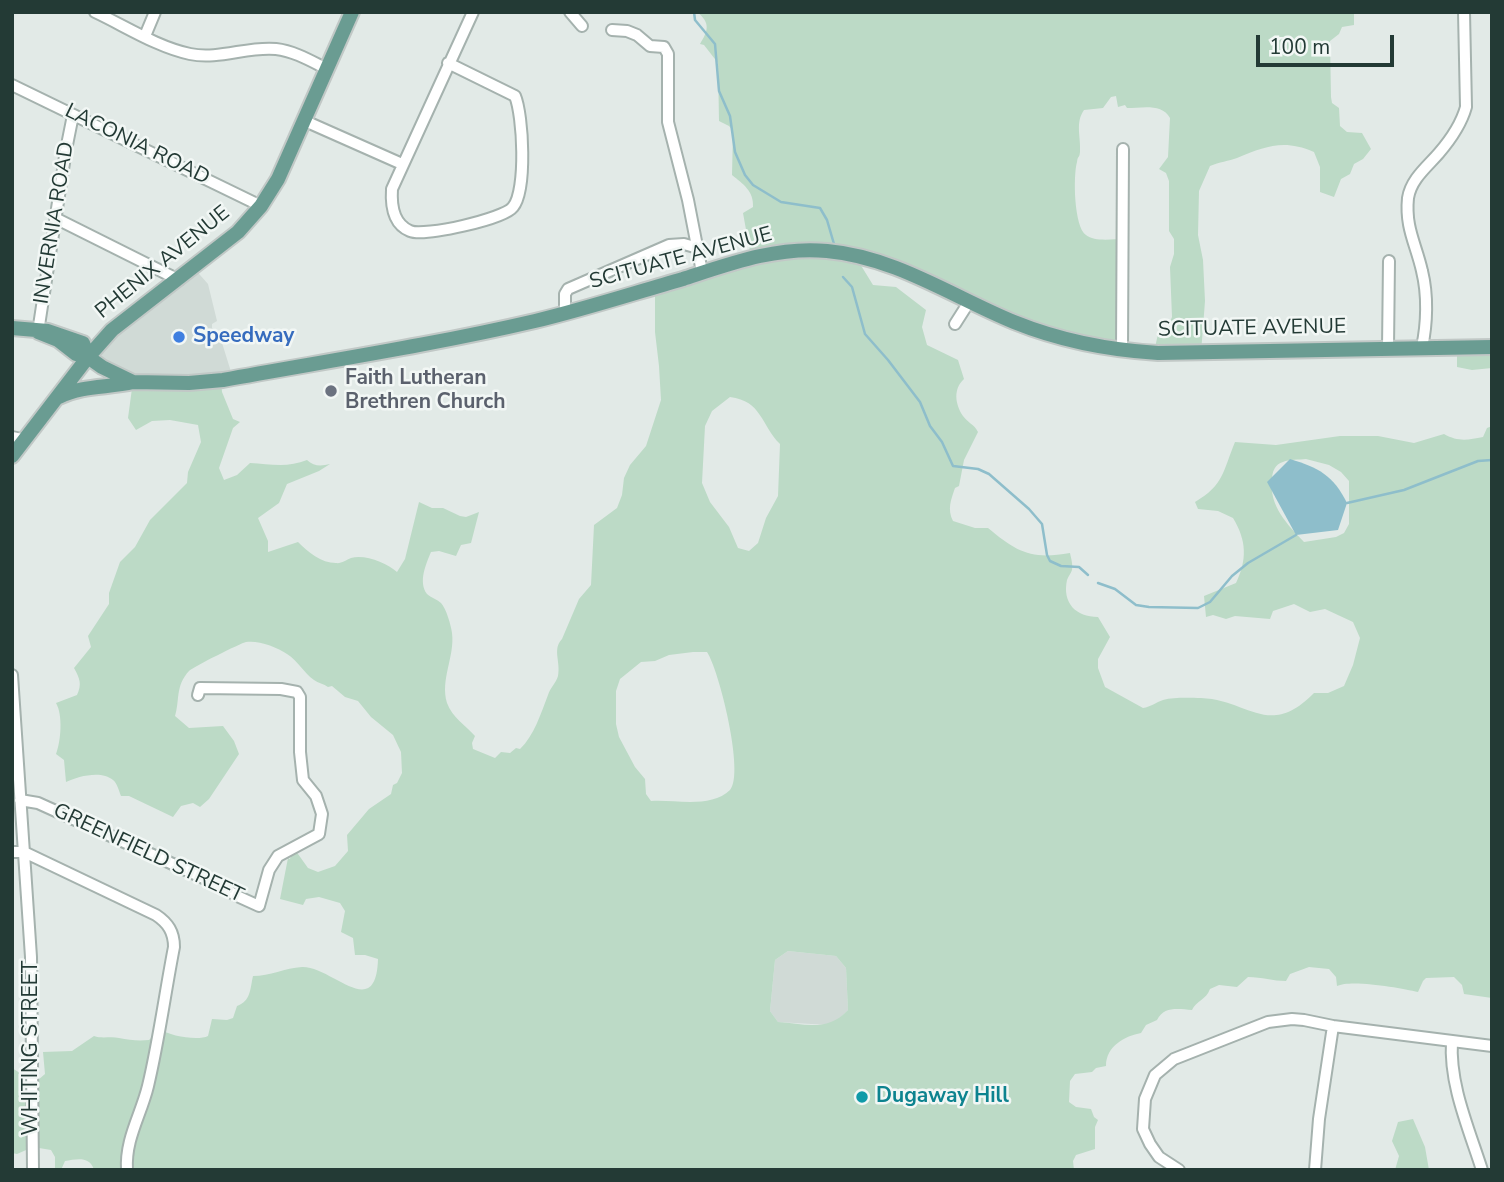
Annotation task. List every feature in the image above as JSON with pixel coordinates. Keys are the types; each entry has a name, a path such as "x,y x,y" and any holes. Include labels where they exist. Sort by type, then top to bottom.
{"main road":[{"name":"PHENIX AVENUE","path":"12,456 19,438 58,397 112,330 238,232 261,206 278,179 352,12"},
{"name":"SCITUATE AVENUE","path":"12,328 38,332 58,340 76,354 88,357 133,382 189,383 223,380 479,333 773,254 827,251 851,255 900,270 1014,322 1060,338 1122,350 1158,353 1492,346"},
{"path":"58,397 83,387 111,387 133,382"}],"street":[{"path":"95,12 166,46 191,54 215,55 276,49 299,55 327,69"},
{"path":"145,36 155,12"},
{"path":"448,63 514,96 520,112 521,184 514,206 494,218 429,232 409,231 397,220 391,199 392,189 448,63 473,12"},
{"path":"570,12 582,26"},
{"path":"1422,347 1425,289 1408,227 1408,198 1417,177 1451,138 1463,119 1466,107 1464,12"},
{"path":"611,30 637,35 650,46 664,47 668,54 668,122 702,272"},
{"name":"LACONIA ROAD","path":"12,85 261,206"},
{"name":"INVERNIA ROAD","path":"38,332 73,114"},
{"path":"305,121 402,164"},
{"path":"1122,350 1123,149"},
{"path":"55,218 179,280"},
{"path":"565,312 565,294 568,289 669,245 684,244 698,248"},
{"path":"1388,348 1389,261"},
{"path":"955,324 969,302"},
{"name":"WHITING STREET","path":"12,675 20,800 18,852 33,988 33,1170"},
{"name":"GREENFIELD STREET","path":"20,800 38,803 99,830 259,906 269,870 278,856 319,834 323,814 316,796 303,779 300,698 297,692 281,689 200,688 198,695"},
{"path":"18,852 156,915 166,921 173,934 174,947 160,1029 147,1090 130,1136 126,1157 127,1170"},
{"path":"1179,1170 1159,1157 1143,1129 1144,1099 1156,1075 1174,1059 1268,1022 1292,1019 1492,1046"},
{"path":"1315,1170 1322,1095 1333,1026"},
{"path":"1452,1041 1451,1059 1455,1081 1482,1170"}],"shaded area":[{"path":"193,267 208,284 217,321 212,324 212,328 218,330 232,375 133,381 88,356"},
{"path":"788,951 836,956 846,968 848,1010 837,1021 828,1025 778,1022 770,1011 775,960"}],"green space":[{"path":"697,12 1354,12 1354,25 1342,27 1339,34 1330,41 1331,97 1332,103 1339,108 1340,126 1347,132 1362,133 1371,149 1363,159 1354,164 1350,174 1341,179 1334,197 1320,192 1320,167 1314,152 1303,148 1275,146 1210,166 1199,191 1198,235 1203,260 1205,301 1201,353 1154,352 1158,334 1166,331 1172,317 1170,267 1174,254 1174,239 1169,231 1169,181 1166,173 1159,169 1168,157 1170,118 1157,108 1127,108 1125,105 1118,107 1116,96 1111,97 1103,108 1084,110 1081,115 1075,189 1079,222 1086,235 1099,239 1123,239 1121,350 1064,340 857,259 873,285 896,287 926,310 922,327 927,345 958,360 964,379 958,387 958,407 978,432 964,460 959,486 955,488 952,497 950,508 953,521 975,528 988,528 1025,552 1045,555 1070,553 1072,570 1066,588 1069,602 1077,611 1098,617 1110,637 1098,659 1098,668 1105,687 1143,708 1167,699 1201,698 1218,700 1259,714 1284,713 1298,707 1314,693 1328,693 1344,686 1353,665 1360,638 1353,622 1325,609 1310,612 1294,604 1273,611 1270,619 1235,616 1226,619 1213,615 1206,617 1204,596 1236,583 1244,550 1233,518 1218,511 1198,509 1195,502 1217,483 1235,442 1276,445 1340,436 1378,436 1414,443 1444,434 1463,440 1483,437 1487,428 1492,426 1492,998 1464,994 1462,985 1454,977 1426,978 1418,992 1364,984 1337,986 1336,977 1329,969 1309,967 1290,974 1286,981 1248,977 1237,987 1219,985 1210,989 1192,1010 1167,1010 1157,1020 1146,1025 1141,1033 1118,1043 1109,1053 1106,1066 1096,1068 1092,1072 1075,1074 1070,1081 1069,1102 1076,1107 1091,1109 1098,1120 1095,1127 1095,1149 1076,1155 1073,1161 1074,1170 94,1170 89,1162 78,1159 65,1161 61,1170 55,1170 55,1157 51,1150 33,1147 17,1154 12,1153 12,1068 31,1080 38,1080 45,1074 43,1052 72,1051 94,1036 149,1040 160,1029 184,1037 208,1036 212,1019 233,1018 237,1006 247,998 253,976 302,967 314,969 350,987 361,989 370,987 375,978 378,959 355,955 353,938 341,932 345,911 340,903 319,897 306,899 303,905 280,899 288,858 290,859 293,847 308,868 318,872 335,866 348,851 347,835 369,809 391,794 393,785 402,773 401,752 393,735 371,717 358,701 345,697 332,686 328,687 314,680 287,654 267,645 246,642 199,665 185,677 180,688 175,716 189,728 223,726 234,741 239,754 209,799 200,807 193,803 181,806 173,817 129,796 121,796 116,783 103,775 90,775 66,782 64,760 56,754 60,714 56,703 77,695 80,681 74,668 91,647 88,636 109,604 109,593 120,562 135,547 150,520 187,483 188,472 201,442 198,425 170,420 152,421 136,430 128,418 133,381 221,379 222,392 233,419 240,422 233,428 219,468 224,480 237,475 250,463 286,465 307,460 312,464 330,464 287,484 279,503 258,518 268,541 268,552 298,542 310,553 330,563 363,557 388,565 397,572 405,559 419,502 466,517 479,512 471,543 461,545 456,556 439,551 431,552 423,584 427,594 443,605 449,621 452,651 445,694 452,713 475,736 473,749 495,758 501,752 510,753 516,748 520,749 533,731 557,679 559,643 579,599 591,585 594,525 617,508 624,478 630,465 646,446 661,400 655,332 655,288 751,257 743,213 753,207 753,201 747,188 732,175 733,131 719,121 718,63 704,45 700,44 707,27","holes":["730,397 741,399 755,409 780,444 778,496 766,518 758,543 749,551 738,548 729,527 710,502 702,483 705,426 712,411","1306,459 1329,465 1349,481 1349,524 1344,533 1336,537 1304,542 1286,521 1276,506 1272,489 1274,469 1285,461","707,652 712,662 729,722 734,764 734,780 730,790 722,796 692,802 651,801 646,794 645,779 635,767 619,737 616,724 616,691 620,679 641,662 655,661 669,655","788,951 836,956 846,968 848,1010 824,1024 778,1022 770,1011 775,960"]},
{"path":"1492,347 1492,368 1472,370 1457,367 1457,348"},
{"path":"1413,1119 1425,1147 1429,1170 1395,1170 1399,1156 1392,1141 1398,1122"}],"water":[{"path":"1290,459 1324,474 1342,493 1347,503 1338,530 1296,535 1267,482"}],"waterway":[{"path":"694,12 695,20 715,44 719,91 730,116 735,152 745,175 753,185 781,202 820,208 827,220 834,244"},
{"path":"843,277 852,287 865,334 920,402 930,426 942,442 953,466 978,469 989,474 1042,524 1050,561 1061,566 1079,567 1088,575"},
{"path":"1347,503 1404,490 1478,461 1492,460"},
{"path":"1098,583 1115,589 1136,605 1198,608 1210,602 1232,576 1248,563 1296,535"}],"place":[{"name":"Speedway","path":"179,337"},
{"name":"Faith Lutheran Brethren Church","path":"331,391"},
{"name":"Dugaway Hill","path":"862,1097"}]}
